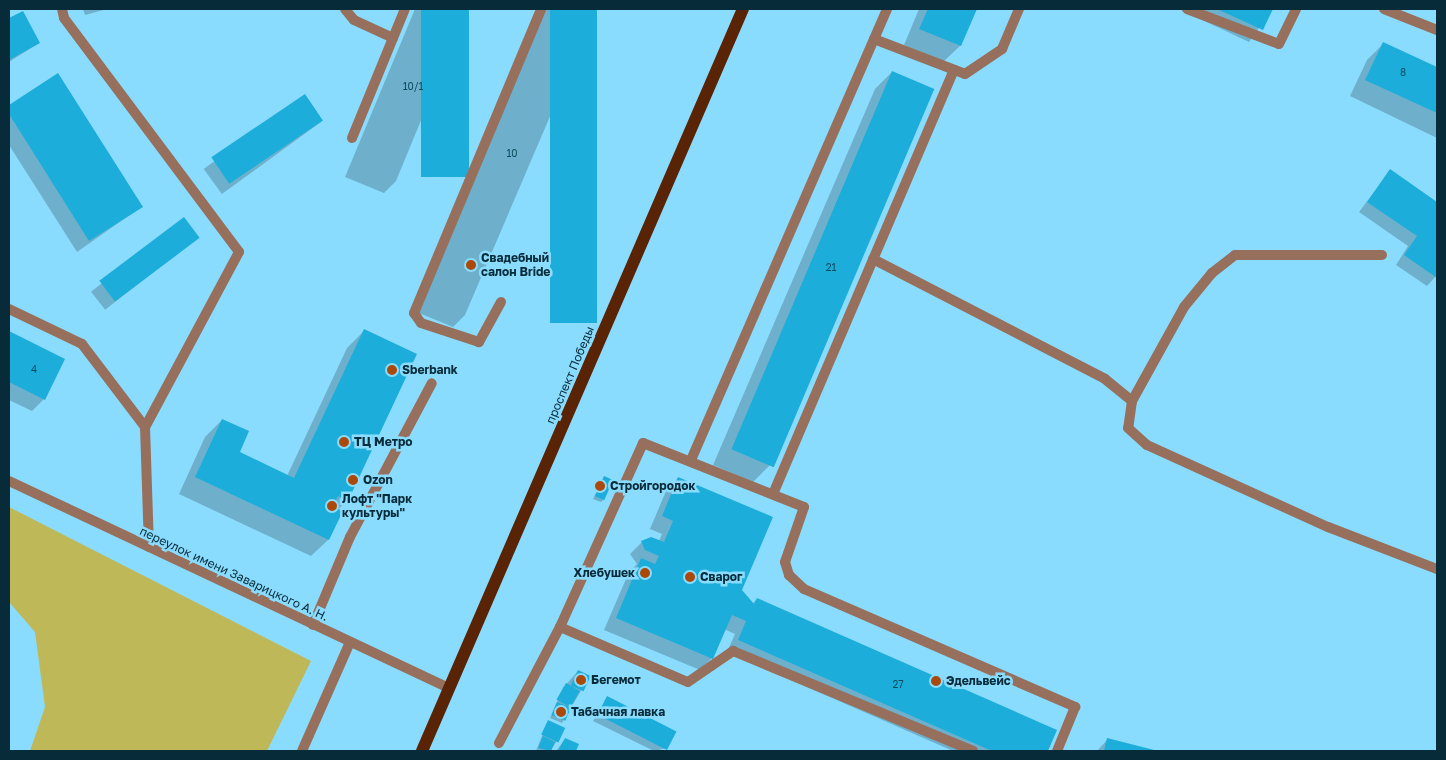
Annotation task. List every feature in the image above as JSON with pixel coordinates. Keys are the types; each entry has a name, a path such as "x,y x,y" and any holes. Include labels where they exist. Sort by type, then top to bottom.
{"main road":[{"name":"проспект Победы","path":"422,751 743,9"}],"street":[{"path":"62,9 64,18 239,252 145,427 149,547"},
{"path":"345,9 354,20 393,38"},
{"path":"352,138 405,9"},
{"path":"501,302 479,342 421,323 414,313 541,9"},
{"path":"691,460 887,9"},
{"path":"874,39 965,74 1002,49 1019,9"},
{"path":"1187,9 1279,44 1296,9"},
{"path":"1384,9 1437,30"},
{"path":"773,494 954,70"},
{"path":"1382,255 1235,255 1212,273 1184,307 1132,401 1128,428 1147,444 1328,528 1437,569"},
{"path":"873,259 1105,379 1132,401"},
{"path":"9,309 82,344 145,427"},
{"path":"313,625 350,537 432,383"},
{"path":"499,743 560,627 643,443 691,460 804,506 786,554 786,568 794,581 998,677 1075,707 1057,751"},
{"name":"переулок имени Заварицкого А. Н.","path":"9,482 449,688"},
{"path":"560,627 688,682 732,652 973,751"},
{"path":"302,751 350,642"}],"shaded area":[{"path":"9,507 311,661 267,751 30,751 45,707 35,632 9,602"}],"building":[{"path":"421,9 469,9 469,177 421,177"},
{"path":"550,9 597,9 597,323 550,323"},
{"path":"928,9 977,9 961,46 919,29"},
{"path":"1217,9 1273,9 1263,30"},
{"path":"23,11 40,43 9,60 9,18"},
{"path":"1383,42 1437,67 1437,113 1365,80"},
{"path":"892,71 934,89 774,467 731,449"},
{"path":"58,73 143,207 89,241 9,114 9,105"},
{"path":"305,94 323,121 229,184 211,157"},
{"path":"1390,169 1437,202 1437,278 1404,255 1417,236 1367,202"},
{"path":"184,217 200,238 115,302 99,281"},
{"name":"ТЦ Метро","path":"364,329 417,354 348,501 338,496 333,507 343,511 329,540 195,477 222,419 249,431 240,452 294,478"},
{"path":"9,331 65,359 45,400 9,382"},
{"path":"604,476 613,480 604,500 595,496"},
{"path":"678,477 773,517 742,590 754,604 757,598 1057,730 1048,751 992,751 738,640 746,621 732,615 713,659 616,618 641,558 655,564 659,556 645,550 641,541 651,537 664,542 673,521 662,516"},
{"name":"Бегемот","path":"578,670 591,676 584,691 571,685"},
{"path":"566,683 580,691 570,707 556,699"},
{"path":"607,696 676,731 667,750 597,715"},
{"name":"Табачная лавка","path":"557,702 571,708 565,721 552,715"},
{"path":"548,720 565,728 558,743 541,735"},
{"path":"543,736 555,742 551,751 538,748"},
{"path":"565,738 579,744 576,751 558,751"},
{"path":"1107,738 1158,751 1104,751"}],"place":[{"name":"Свадебный салон Bride","path":"471,265"},
{"name":"Sberbank","path":"392,370"},
{"name":"ТЦ Метро","path":"344,442"},
{"name":"Ozon","path":"353,480"},
{"name":"Стройгородок","path":"600,486"},
{"name":"Лофт \"Парк культуры\"","path":"332,506"},
{"name":"Хлебушек","path":"645,573"},
{"name":"Сварог","path":"690,577"},
{"name":"Бегемот","path":"581,680"},
{"name":"Эдельвейс","path":"936,681"},
{"name":"Табачная лавка","path":"561,712"}]}
